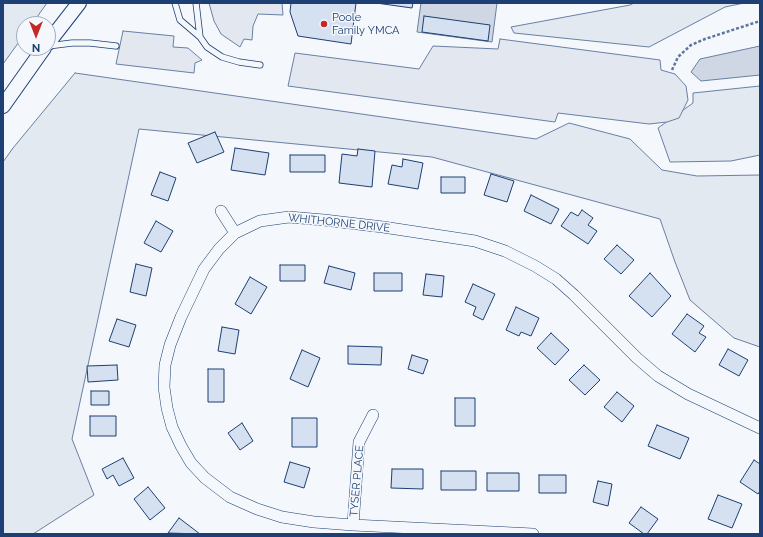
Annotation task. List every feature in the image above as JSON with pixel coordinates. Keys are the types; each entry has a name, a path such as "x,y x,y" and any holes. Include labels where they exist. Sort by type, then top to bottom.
{"street":[{"path":"56,33 79,3"},
{"path":"3,106 38,56"},
{"path":"221,211 235,233"},
{"name":"WHITHORNE DRIVE","path":"533,534 353,525 282,518 257,509 230,496 205,478 191,462 172,427 164,387 165,365 170,346 181,317 204,269 219,249 235,233 260,221 289,217 376,226 475,241 505,251 535,266 556,279 574,295 636,358 658,376 688,394 760,428"},
{"name":"TYSER PLACE","path":"353,525 359,442 373,415"}],"lane":[{"path":"175,3 180,20 200,37 207,47 222,57 239,62 260,65"},
{"path":"196,3 200,37"},
{"path":"56,44 90,43 116,46"}],"path":[{"path":"672,70 678,57 691,46 706,39 760,21"}],"shaded area":[{"path":"3,3 47,3 38,16 16,16 16,46 3,64"},
{"path":"209,3 282,3 283,15 258,14 253,26 252,40 244,39 240,47 221,34 214,21"},
{"path":"421,3 497,3 492,42 417,32"},
{"path":"634,3 744,3 725,7 649,47 514,33 511,27 630,5"},
{"path":"123,31 174,36 173,47 188,48 202,60 195,63 194,73 116,64"},
{"path":"500,39 660,60 661,70 675,74 686,86 688,100 679,118 667,122 649,124 558,113 555,122 288,86 295,53 419,69 433,46 498,49"},
{"path":"760,46 760,75 701,81 691,72 700,59"},
{"path":"75,73 536,139 569,123 630,139 662,170 697,176 760,175 760,347 734,338 690,300 660,219 432,157 139,129 72,439 94,495 33,534 3,534 3,162"},
{"path":"760,86 760,155 731,161 670,162 658,128 693,103 693,93"}],"building":[{"name":"Poole Family YMCA","path":"291,3 356,3 351,44 298,36 290,12"},
{"name":"Poole Family YMCA","path":"376,3 413,3 412,8"},
{"path":"424,16 490,25 488,41 422,32"},
{"path":"215,132 224,152 197,163 188,143"},
{"path":"235,148 269,153 265,175 231,170"},
{"path":"358,149 375,151 372,187 339,183 342,154 357,156"},
{"path":"290,155 325,155 325,172 290,172"},
{"path":"403,159 423,163 418,189 388,184 392,165 402,167"},
{"path":"160,172 176,178 168,201 151,195"},
{"path":"491,174 514,181 507,202 484,195"},
{"path":"441,177 465,177 465,193 441,193"},
{"path":"531,195 559,209 551,224 524,211"},
{"path":"582,210 593,218 588,225 597,231 588,244 561,226 571,212 578,216"},
{"path":"156,221 173,231 161,252 144,243"},
{"path":"617,245 634,260 621,274 604,259"},
{"path":"136,264 152,268 146,296 130,292"},
{"path":"280,265 305,265 305,281 280,281"},
{"path":"329,266 355,273 351,290 324,283"},
{"path":"374,273 402,273 402,291 374,291"},
{"path":"650,273 671,296 652,317 629,296"},
{"path":"426,274 444,276 442,297 423,295"},
{"path":"250,277 267,287 251,314 235,304"},
{"path":"473,284 495,294 483,320 473,315 476,307 465,302"},
{"path":"516,307 539,318 531,336 521,332 519,336 506,330"},
{"path":"687,314 704,326 699,333 706,337 695,352 672,334"},
{"path":"117,319 136,325 129,347 109,341"},
{"path":"222,327 239,330 235,354 218,351"},
{"path":"551,333 569,350 555,365 537,348"},
{"path":"348,346 382,347 381,365 348,364"},
{"path":"728,349 748,360 739,376 719,365"},
{"path":"302,350 320,358 308,387 290,379"},
{"path":"412,355 428,360 423,374 408,369"},
{"path":"117,365 118,380 88,382 87,366"},
{"path":"584,365 600,380 585,395 569,380"},
{"path":"208,369 224,369 224,402 208,402"},
{"path":"91,391 109,391 109,405 91,405"},
{"path":"617,392 634,406 622,422 604,407"},
{"path":"455,398 475,398 475,426 455,426"},
{"path":"90,416 116,416 116,436 90,436"},
{"path":"292,418 317,418 317,447 292,447"},
{"path":"242,423 253,441 240,450 228,433"},
{"path":"657,425 689,438 680,459 648,446"},
{"path":"123,458 134,478 119,486 113,475 107,479 102,469"},
{"path":"754,460 760,464 760,491 758,494 740,482"},
{"path":"290,462 310,468 304,488 284,482"},
{"path":"392,469 423,469 423,489 391,488"},
{"path":"441,471 476,471 476,490 441,490"},
{"path":"487,473 519,473 519,491 487,491"},
{"path":"539,475 566,475 566,493 539,493"},
{"path":"598,481 612,484 608,506 593,502"},
{"path":"148,487 165,508 150,520 134,499"},
{"path":"718,495 742,504 732,528 708,519"},
{"path":"641,507 658,519 647,534 644,534 629,523"},
{"path":"179,518 200,534 168,533"}],"place":[{"name":"Poole Family YMCA","path":"324,24"}]}
